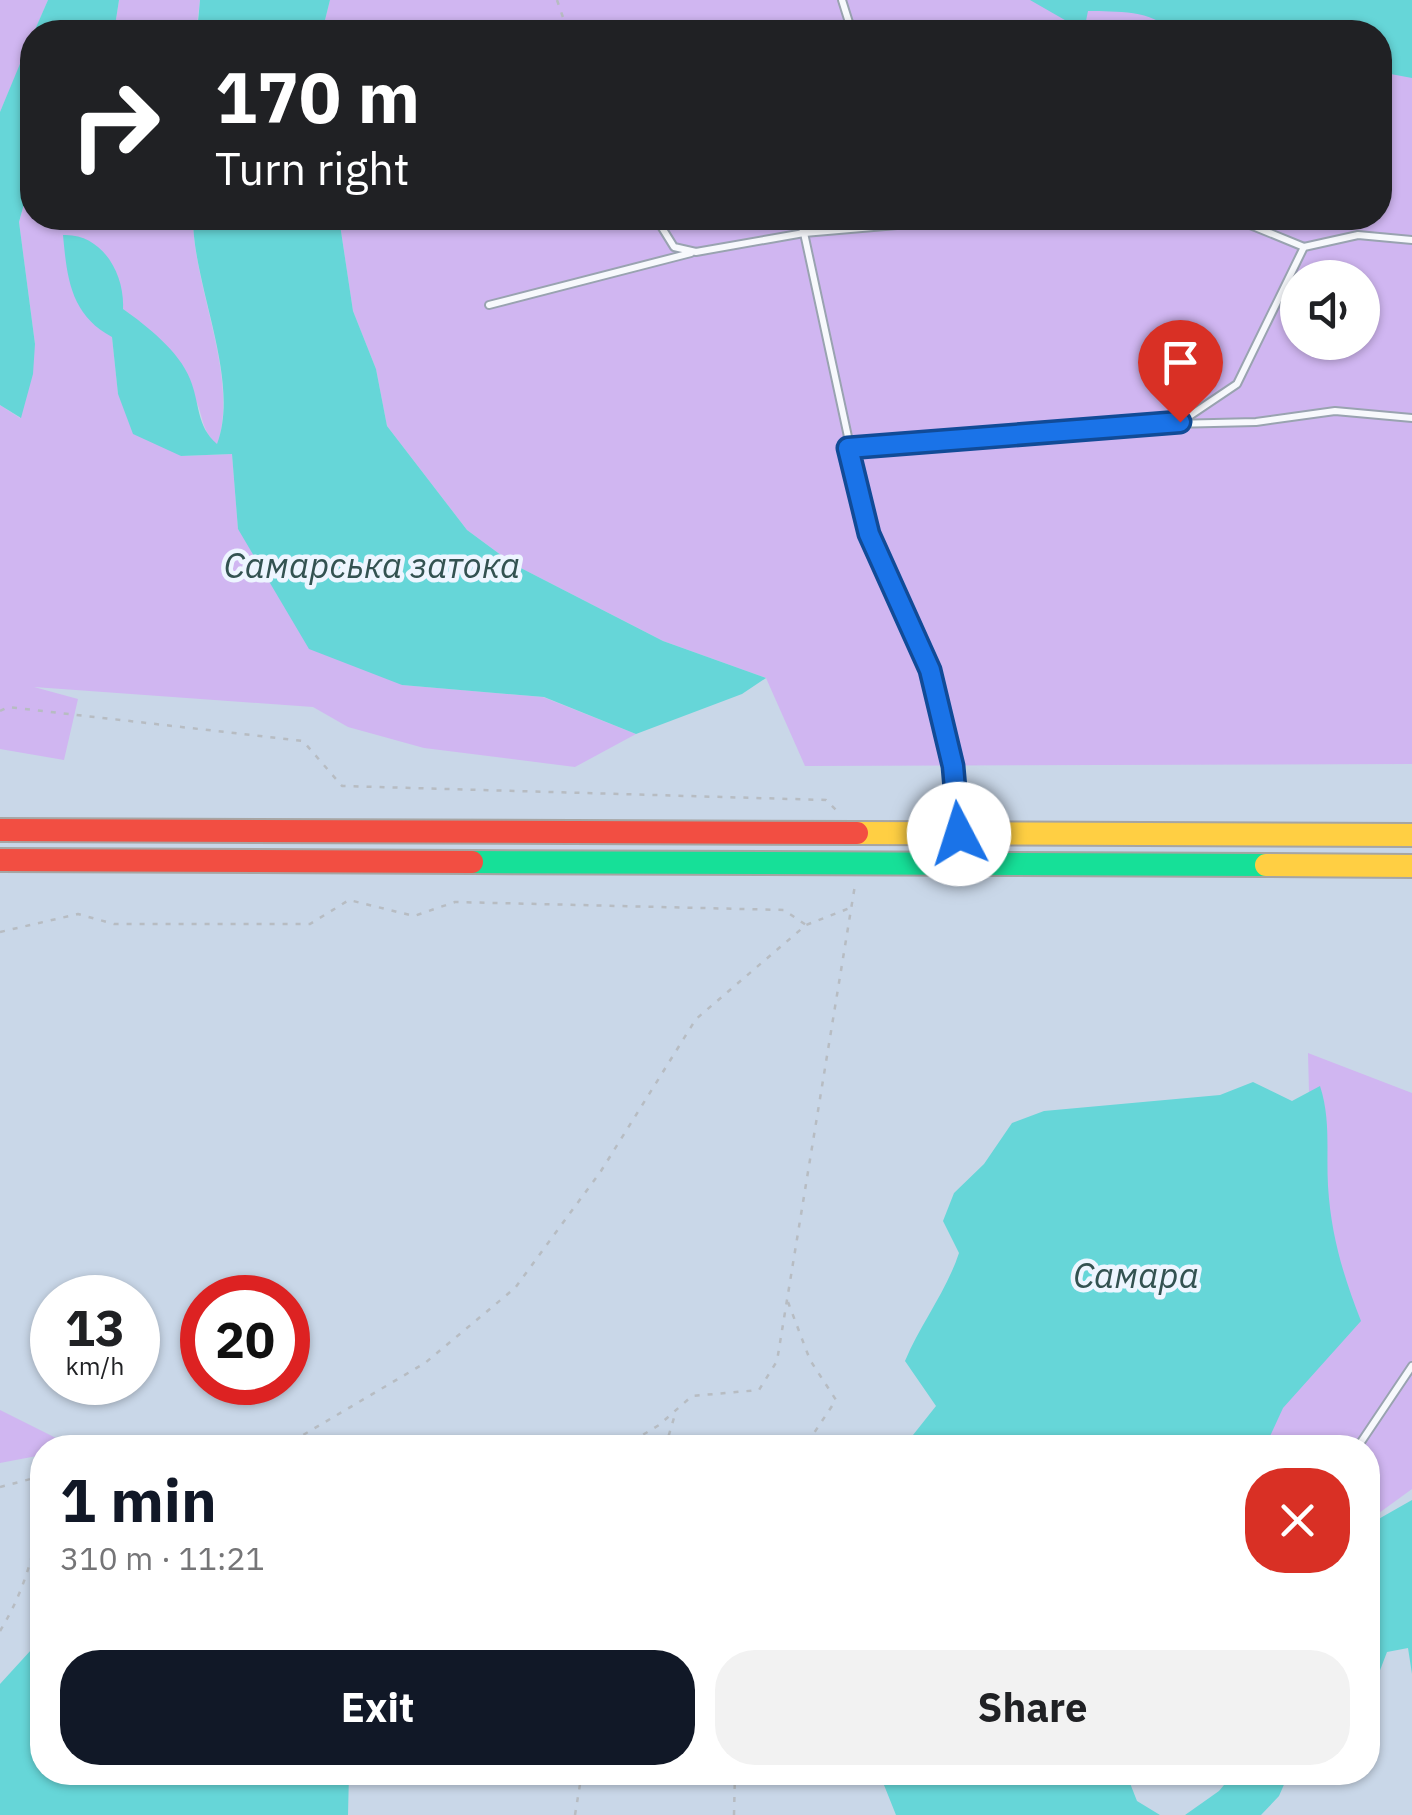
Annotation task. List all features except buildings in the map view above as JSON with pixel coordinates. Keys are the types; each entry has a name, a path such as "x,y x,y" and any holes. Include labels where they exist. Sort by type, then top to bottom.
{"highway":[{"path":"0,830 1412,835"},
{"path":"0,860 1412,866"}],"lane":[{"path":"664,230 674,246 696,252"},
{"path":"802,230 869,534 930,670 953,766 959,834"},
{"path":"804,230 804,234"},
{"path":"489,305 696,252 848,230"},
{"path":"1262,230 1304,247 1358,235 1412,240"},
{"path":"1180,422 1237,384 1304,247"},
{"path":"848,448 1180,422 1256,422 1334,410 1412,418"},
{"path":"1366,1435 1412,1366"}],"path":[{"path":"0,712 8,708 303,741 342,786 826,800 836,811"},
{"path":"639,1435 692,1396 759,1390 777,1362 855,906 856,864"},
{"path":"0,932 78,914 114,924 310,924 349,900 414,916 455,902 784,910 806,925"},
{"path":"304,1435 425,1363 515,1288 601,1172 696,1019 806,925 855,906"},
{"path":"787,1300 810,1360 836,1400 813,1435"},
{"path":"669,1435 676,1410"},
{"path":"0,1487 30,1479"},
{"path":"0,1630 22,1595 30,1570"},
{"path":"575,1815 580,1785"},
{"path":"734,1815 735,1785"}],"shaded area":[{"path":"0,0 48,0 39,20 20,20 20,65 0,112"},
{"path":"119,0 200,0 198,20 116,20"},
{"path":"330,0 1412,0 1412,764 805,766 766,678 663,641 513,564 467,530 387,426 376,369 353,311 341,230 1392,230 1392,20 325,20"},
{"path":"20,230 194,230 220,362 223,419 217,445 175,363 123,309 112,337 118,394 181,456 232,454 238,529 402,685 543,697 636,734 575,767 424,748 348,727 313,707 34,687 78,699 64,760 0,749 0,405 20,418 35,344"},
{"path":"1308,1053 1412,1093 1412,1489 1380,1512 1380,1435 1257,1435 1315,1326"},
{"path":"0,1410 50,1435 30,1435 30,1457 0,1463"}],"water":[{"path":"48,0 119,0 116,20 39,20"},
{"path":"200,0 330,0 325,20 198,20"},
{"path":"1030,0 1412,0 1412,78 1392,74 1392,20 1156,20 1122,12 1088,11 1086,20 1065,20"},
{"path":"20,64 19,222 35,344 33,374 21,418 0,405 0,112"},
{"name":"Самарська затока","path":"194,230 341,230 353,311 376,369 387,426 467,530 513,564 663,641 766,678 742,694 636,734 544,697 402,685 309,649 238,529 232,454 181,456 133,434 118,394 112,337 98,328 80,307 69,281 63,235 89,241 108,258 120,282 123,309 152,331 185,369 205,430 217,444 223,419 220,362"},
{"name":"Самара","path":"1253,1082 1292,1101 1320,1086 1327,1123 1332,1221 1343,1271 1361,1321 1283,1408 1271,1435 913,1435 936,1406 905,1361 959,1253 943,1221 954,1193 984,1164 1012,1123 1044,1111 1220,1095"},
{"path":"1412,1500 1412,1674 1408,1648 1387,1652 1380,1670 1380,1518"},
{"path":"30,1651 30,1785 349,1785 348,1815 0,1815 0,1684"},
{"path":"884,1785 1131,1785 1137,1801 1160,1815 896,1815"},
{"path":"1224,1785 1284,1785 1261,1815 1185,1815"}],"traffic: fast":[{"path":"472,862 1266,865"}],"traffic: slow":[{"path":"857,833 1412,835"},
{"path":"1266,865 1412,866"}],"traffic: jam":[{"path":"0,830 857,833"},
{"path":"0,860 472,862"}],"route":[{"path":"959,834 953,766 930,670 869,534 848,448 1087,426 1180,422"}]}
